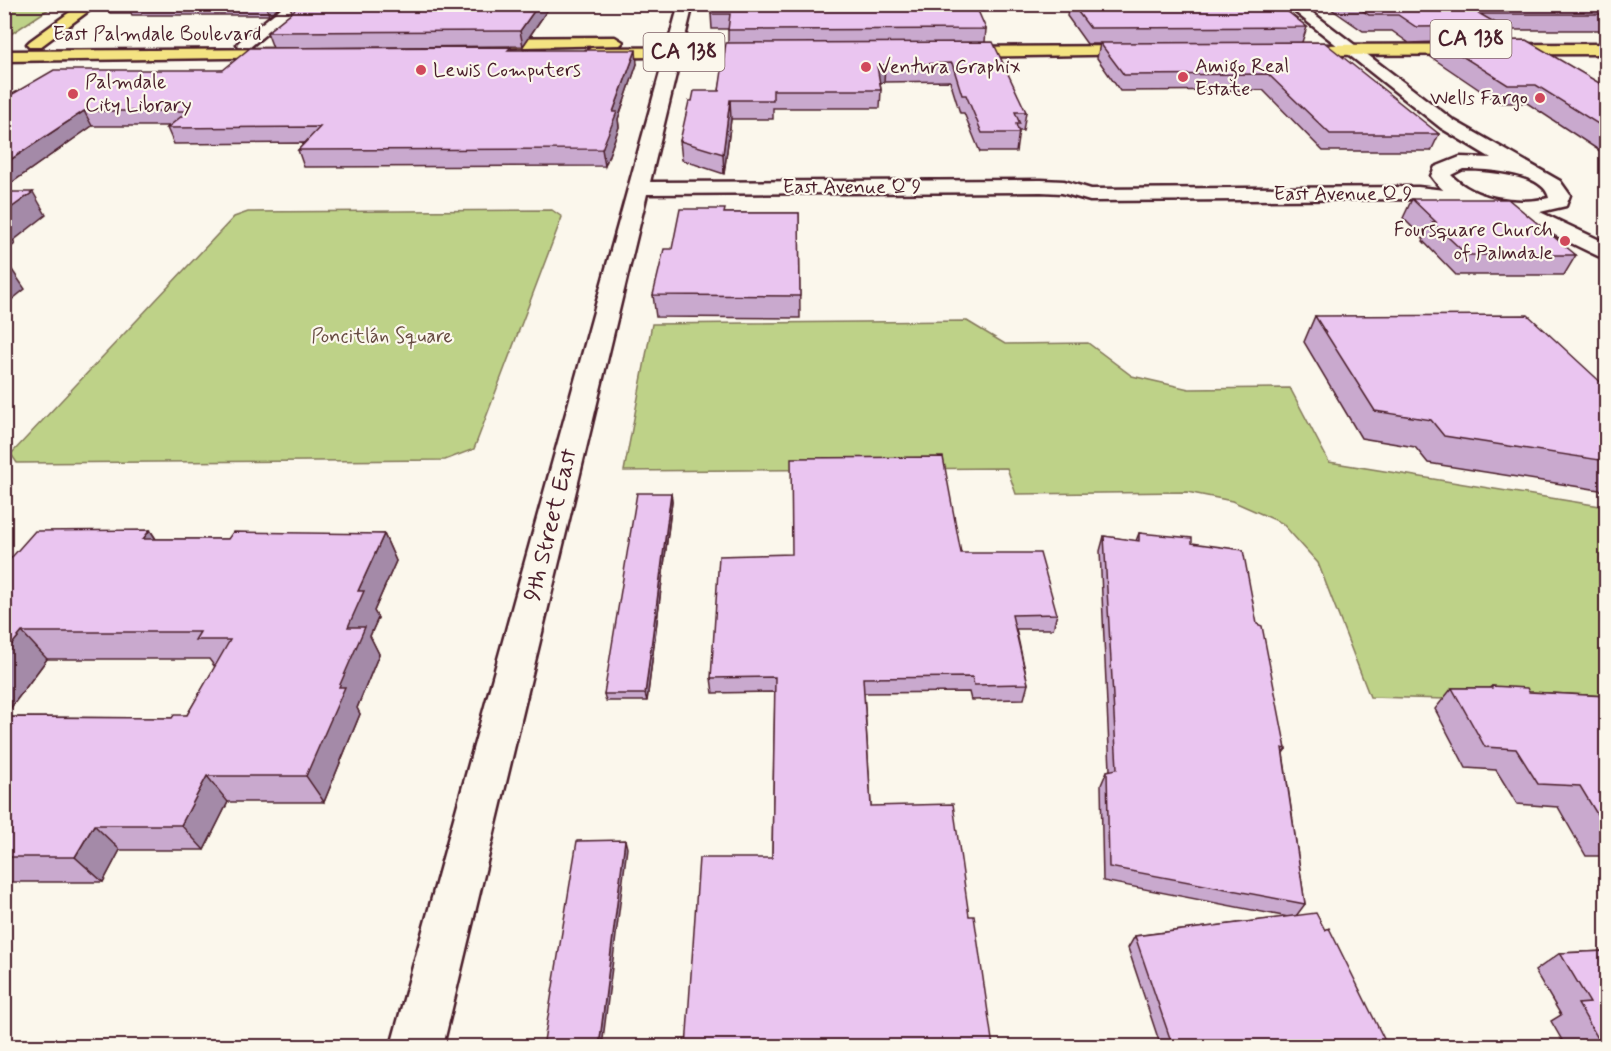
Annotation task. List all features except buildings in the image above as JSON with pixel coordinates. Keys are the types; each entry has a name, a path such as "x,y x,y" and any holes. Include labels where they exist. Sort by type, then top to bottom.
{"main road":[{"path":"4,66 12,56 36,44 91,4"},
{"name":"CA 138","path":"1342,45 1606,38"},
{"name":"East Palmdale Boulevard","path":"4,44 244,44 305,49 12,56"},
{"name":"CA 138","path":"1274,45 1606,49"},
{"path":"939,46 1160,46"},
{"name":"CA 138","path":"465,48 779,47"}],"street":[{"path":"244,44 295,4"},
{"name":"9th Street East","path":"417,1047 686,4"},
{"path":"1292,4 1342,45 1447,124 1556,188 1560,195 1559,202"},
{"path":"1447,124 1451,167 1441,176 1456,190 1479,200 1512,207 1531,208 1559,202"},
{"name":"East Avenue Q 9","path":"639,188 1064,186 1085,180 1414,177 1451,167 1492,164 1529,173"},
{"name":"East Avenue Q 9","path":"1064,186 1090,195 1418,193 1479,200"},
{"path":"1559,202 1604,250"},
{"path":"1512,207 1604,250"}],"green space":[{"path":"5,4 55,5 11,34 5,35"},
{"name":"Poncitlán Square","path":"552,210 562,217 474,449 445,460 17,463 11,454 234,217 248,212"},
{"path":"967,321 1005,344 1088,343 1132,376 1189,389 1290,388 1329,462 1606,507 1606,703 1370,697 1318,563 1282,523 1232,501 1187,492 1016,494 1007,468 624,471 652,324"}],"place":[{"name":"Ventura Graphix","path":"866,67"},
{"name":"Lewis Computers","path":"421,70"},
{"name":"Amigo Real Estate","path":"1183,77"},
{"name":"Palmdale City Library","path":"73,94"},
{"name":"Wells Fargo","path":"1540,98"},
{"name":"Foursquare Church of Palmdale","path":"1565,241"}]}
